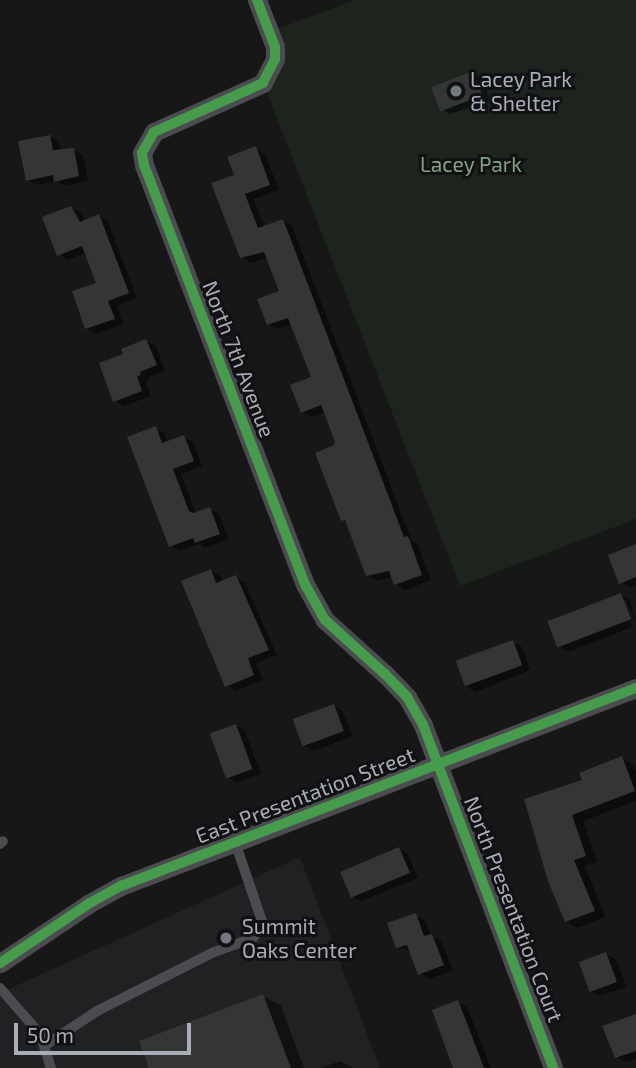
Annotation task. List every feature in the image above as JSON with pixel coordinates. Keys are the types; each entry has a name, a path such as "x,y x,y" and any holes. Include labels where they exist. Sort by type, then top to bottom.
{"street":[{"name":"North 7th Avenue","path":"257,0 275,47 275,59 263,83 154,132 142,153 144,165 306,586 324,620 407,697 423,724 438,764"},
{"name":"East Presentation Street","path":"0,963 88,904 121,886 636,688"},
{"name":"North Presentation Court","path":"438,764 553,1068"}],"lane":[{"path":"44,1046 97,1011 214,952 253,938 263,924 235,842"},
{"path":"0,988 40,1034 51,1068"}],"shaded area":[{"name":"Summit Oaks Center","path":"300,857 380,1068 0,1068 0,993"}],"green space":[{"name":"Lacey Park","path":"355,0 636,0 636,519 460,586 263,83 269,32"}],"building":[{"name":"Lacey Park & Shelter","path":"473,71 482,95 440,111 431,87"},
{"path":"50,135 53,150 74,148 79,176 54,182 53,175 26,181 18,141"},
{"path":"256,146 270,185 245,194 258,228 283,219 404,537 408,536 422,575 394,585 389,571 366,576 315,453 334,445 335,442 321,405 301,413 290,385 311,377 288,318 267,325 257,299 279,291 264,252 240,258 211,183 234,175 227,157"},
{"path":"71,206 80,222 99,214 129,293 108,301 115,319 85,329 72,291 96,283 82,246 57,256 42,217"},
{"path":"146,339 157,365 137,376 142,391 113,402 99,363 123,354 121,349"},
{"path":"156,426 162,443 184,435 194,461 173,469 189,511 193,513 210,507 220,534 195,543 193,538 169,547 127,437"},
{"path":"636,544 636,577 619,584 608,555"},
{"path":"211,569 216,583 236,575 269,650 248,658 254,675 225,687 181,581"},
{"path":"621,593 631,619 557,647 547,621"},
{"path":"513,640 522,665 465,686 456,661"},
{"path":"334,704 344,731 303,746 293,719"},
{"path":"236,724 252,769 226,779 210,734"},
{"path":"622,756 635,791 572,815 586,856 574,860 595,911 565,922 548,881 524,799 582,780 579,773"},
{"path":"399,847 410,873 351,898 340,872"},
{"path":"416,913 424,936 432,934 444,965 418,975 407,945 396,948 387,923"},
{"path":"606,952 617,982 590,992 579,962"},
{"path":"263,994 291,1068 149,1068 139,1041"},
{"path":"458,1000 484,1068 453,1068 432,1010"},
{"path":"636,1014 636,1051 615,1058 602,1026"}],"cycle path":[{"path":"257,0 275,47 275,59 263,83 154,132 142,153 144,165 306,586 325,620 407,697 423,725 553,1068"},
{"path":"0,963 88,904 121,886 636,688"}],"place":[{"name":"Lacey Park & Shelter","path":"456,91"},
{"name":"Summit Oaks Center","path":"226,938"}]}
